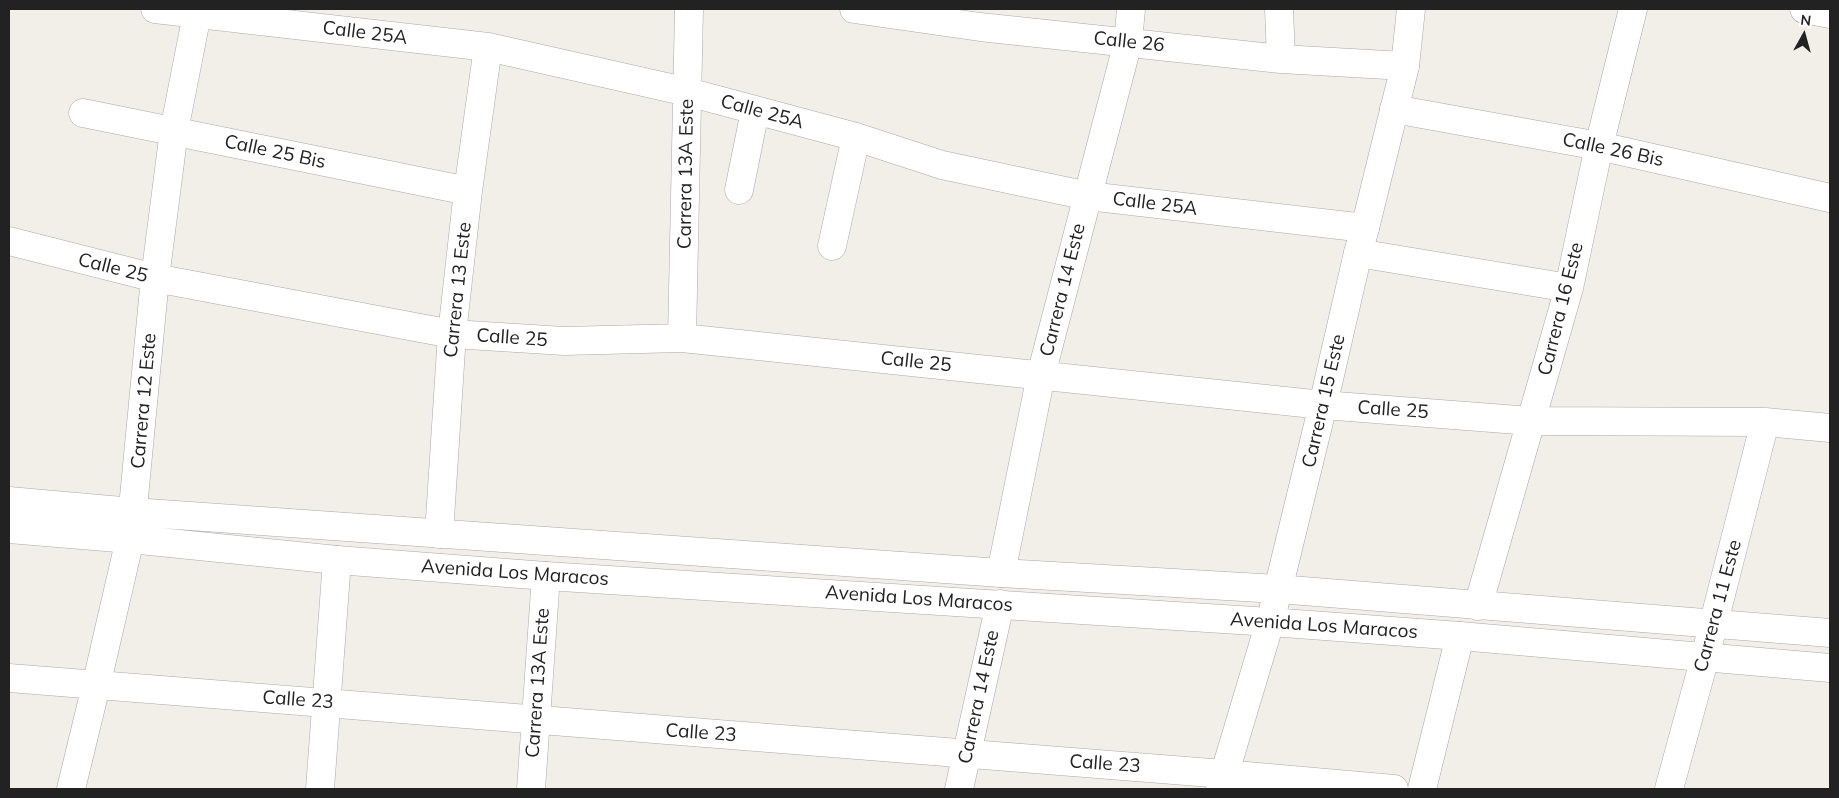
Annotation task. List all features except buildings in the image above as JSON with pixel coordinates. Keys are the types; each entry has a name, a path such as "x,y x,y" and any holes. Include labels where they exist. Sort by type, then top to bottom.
{"street":[{"name":"Calle 25A","path":"155,9 198,11 488,47 688,92 856,137 942,165 1088,196 1362,240 1569,288"},
{"name":"Carrera 13A Este","path":"682,338 689,9"},
{"name":"Calle 26","path":"854,9 980,18 1128,42 1281,58 1405,66"},
{"name":"Carrera 14 Este","path":"1002,573 1041,375 1128,42 1132,9"},
{"path":"1279,9 1281,58"},
{"name":"Carrera 15 Este","path":"1222,781 1270,622 1323,405 1405,66 1410,9"},
{"name":"Carrera 16 Este","path":"1478,606 1569,288 1598,146 1633,9"},
{"path":"1804,9 1830,14"},
{"name":"Carrera 12 Este","path":"71,789 130,539 155,278 174,131 198,11"},
{"name":"Carrera 13 Este","path":"439,534 452,334 468,191 488,47"},
{"name":"Calle 26 Bis","path":"1394,109 1598,146 1830,198"},
{"path":"739,190 755,111"},
{"name":"Calle 25 Bis","path":"83,113 468,191"},
{"path":"832,246 856,137"},
{"name":"Calle 25","path":"9,242 155,278 452,334 564,341 682,338 1323,405 1531,421 1765,422 1830,428"},
{"name":"Carrera 11 Este","path":"1669,789 1714,624 1765,422"},
{"name":"Avenida Los Maracos","path":"9,501 439,534 1002,573 1278,589 1830,634"},
{"name":"Avenida Los Maracos","path":"9,529 337,560 546,576 1270,622 1460,636 1830,668"},
{"path":"320,789 328,702 337,560"},
{"name":"Carrera 13A Este","path":"531,789 546,576"},
{"name":"Carrera 14 Este","path":"959,789 1000,604"},
{"path":"1422,789 1460,636"},
{"name":"Calle 23","path":"9,678 967,754 1222,781 1394,789"}]}
